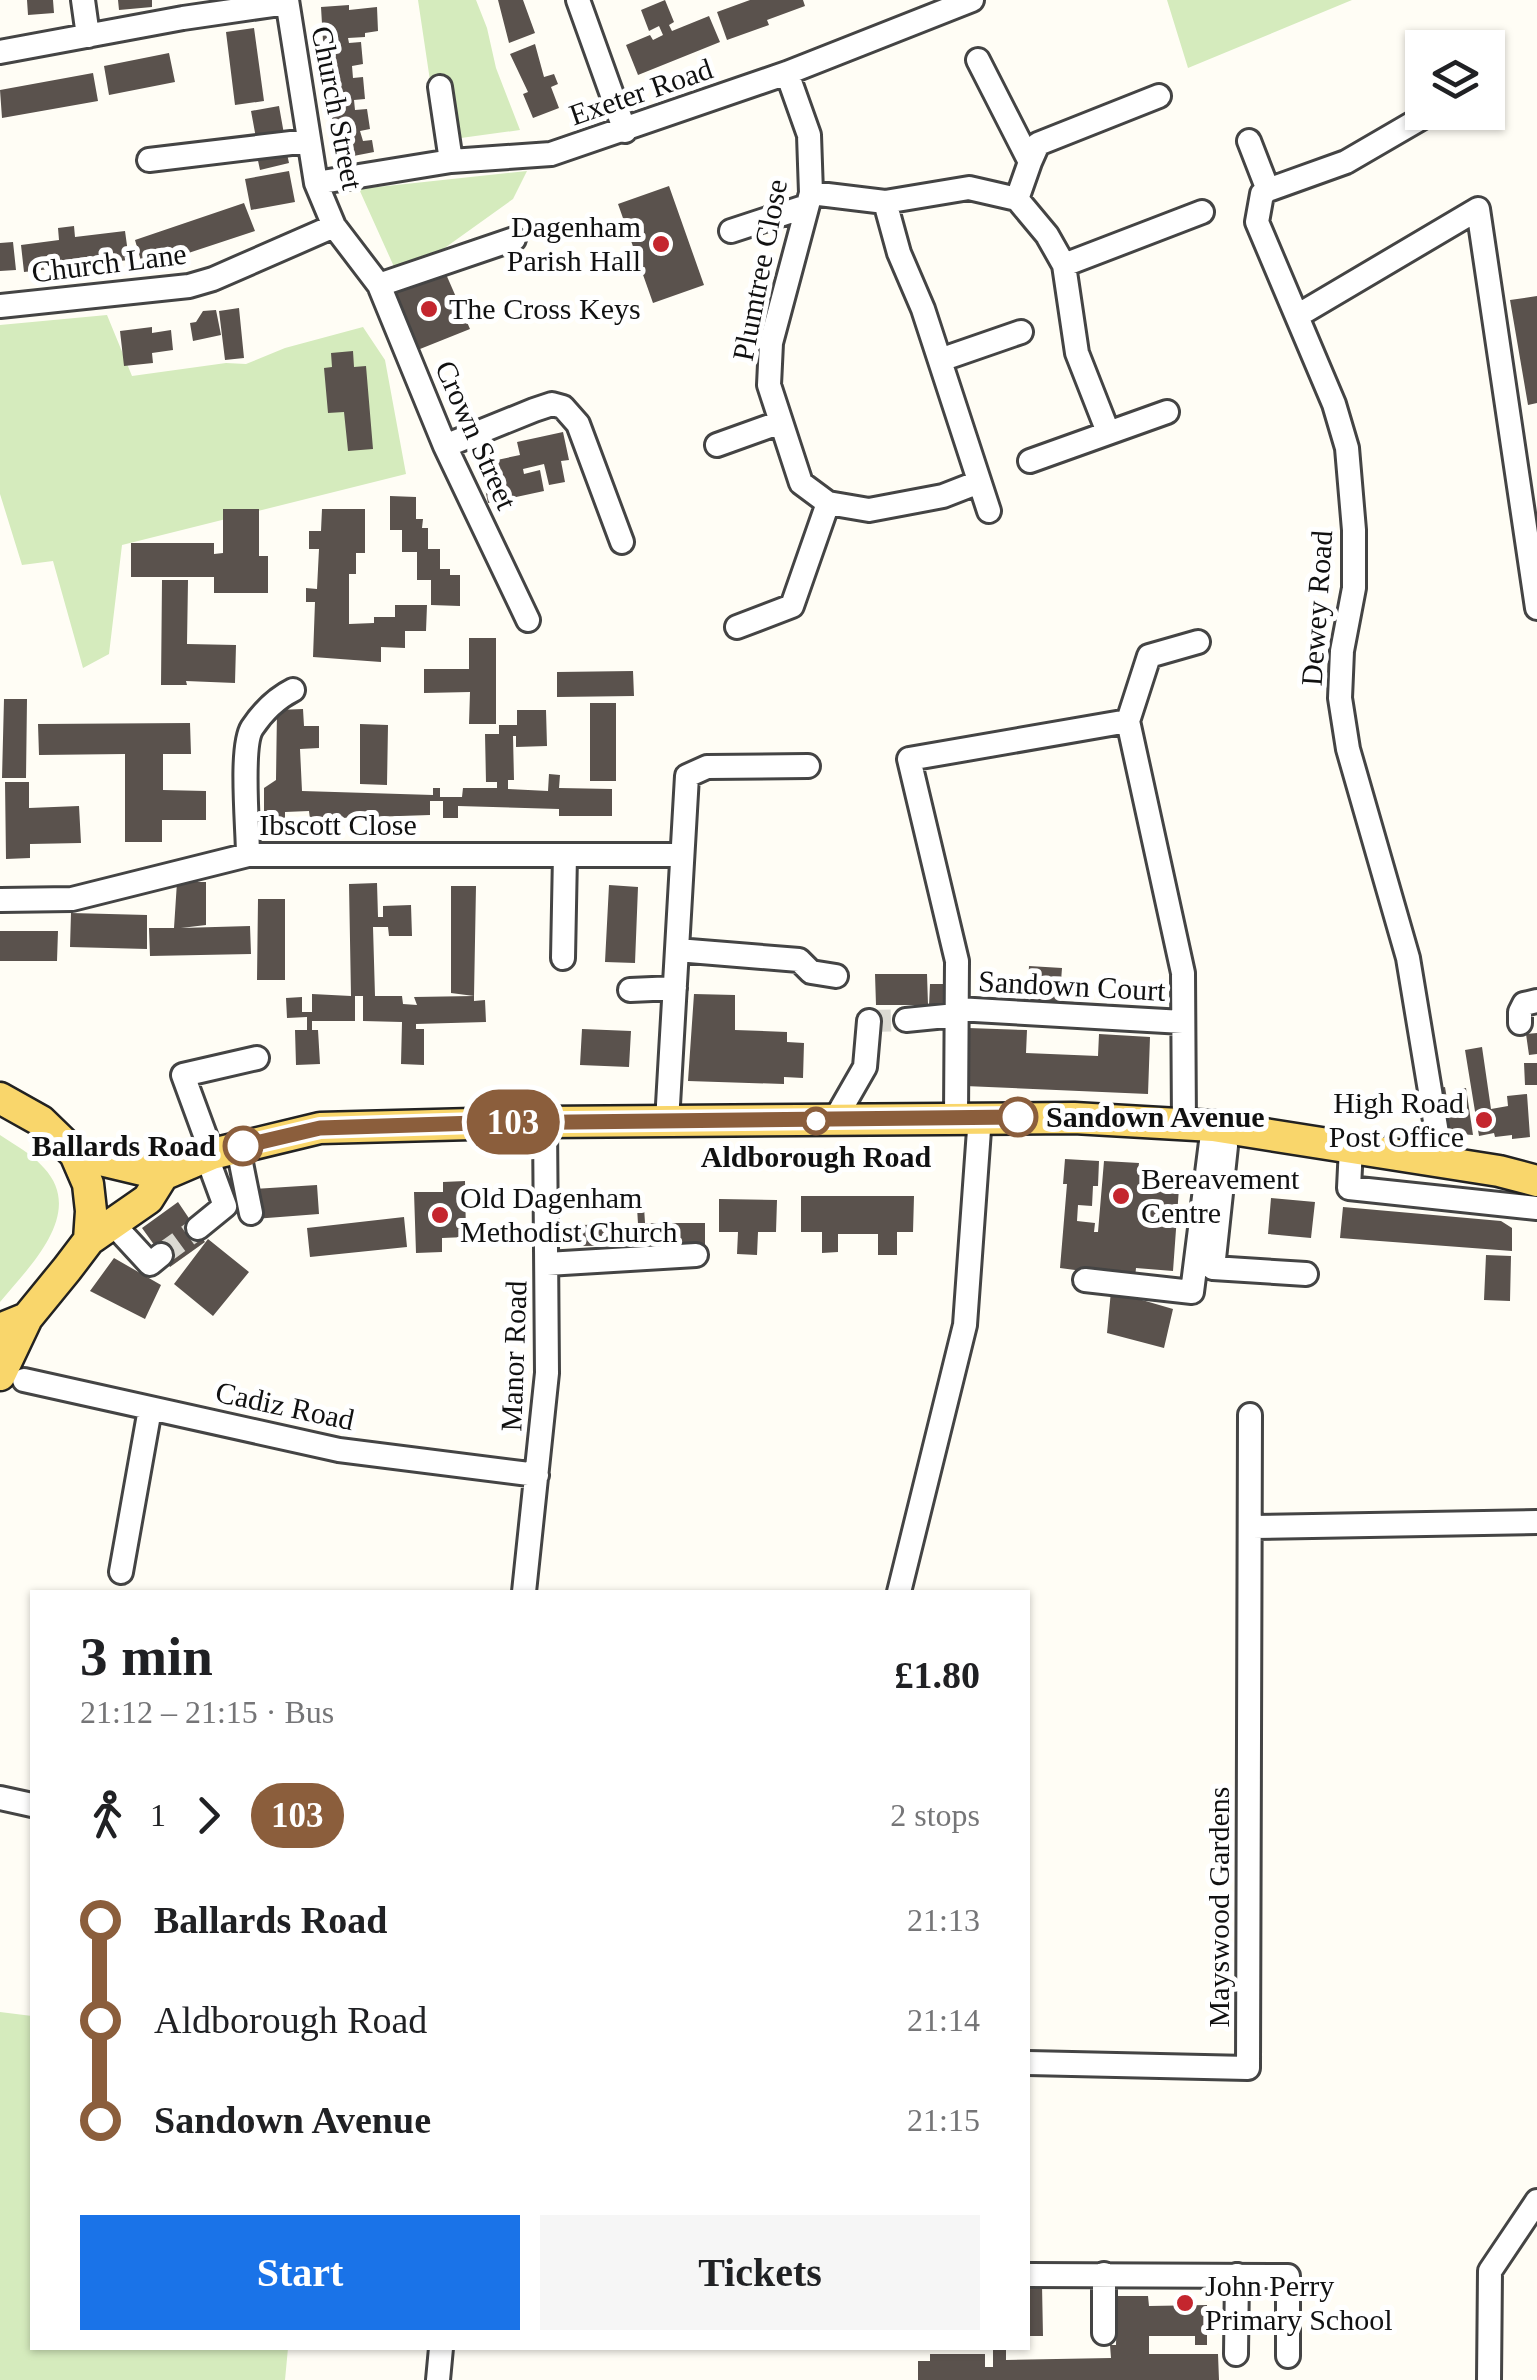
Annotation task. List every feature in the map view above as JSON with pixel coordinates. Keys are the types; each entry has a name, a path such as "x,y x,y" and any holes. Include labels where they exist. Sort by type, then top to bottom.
{"main road":[{"path":"0,1098 41,1121 75,1154 102,1232"},
{"path":"75,1154 163,1174 219,1153 320,1128 968,1117 1208,1126 1498,1171 1537,1181"},
{"path":"12,1377 14,1323 102,1232 148,1199 163,1174"}],"street":[{"path":"83,0 88,36"},
{"path":"578,0 625,131"},
{"name":"Exeter Road","path":"316,183 452,162 551,154 787,73 972,0"},
{"path":"0,52 287,2"},
{"name":"Church Street","path":"287,2 316,183 334,226"},
{"path":"978,60 1030,162"},
{"name":"Plumtree Close","path":"787,73 809,136 809,200 771,343 768,386 801,483 828,504"},
{"path":"440,87 452,162"},
{"path":"1017,200 1038,144 1159,96"},
{"path":"1250,141 1268,190 1346,162 1405,128"},
{"path":"150,160 308,141"},
{"path":"731,231 809,200 884,202 969,188 1017,200 1047,235 1064,265 1077,354 1108,432"},
{"name":"Dewey Road","path":"1268,190 1262,194 1257,222 1334,404 1347,448 1354,588 1342,651 1340,698 1348,748 1408,958 1437,1133 1435,1162"},
{"path":"884,202 989,512"},
{"path":"1297,316 1478,210 1530,520 1537,608"},
{"path":"1064,265 1202,212"},
{"name":"Crown Street","path":"334,226 379,285 445,446 528,620"},
{"name":"Church Lane","path":"0,306 189,286 334,226"},
{"path":"379,285 514,239"},
{"path":"940,360 1022,332"},
{"path":"445,446 552,404 563,407 578,424 622,542"},
{"path":"1030,461 1167,412"},
{"path":"717,444 781,422"},
{"path":"738,627 792,606 828,504 869,510 908,504 979,482"},
{"path":"1198,642 1149,656 1128,721 1182,973 1183,1022 1208,1126 1213,1268 1306,1274"},
{"path":"248,855 246,763 250,730 279,697 293,690"},
{"path":"899,1590 965,1326 968,1117 956,1012 957,961 910,759 1128,721"},
{"path":"666,1122 687,776 707,766 808,766"},
{"name":"Ibscott Close","path":"2,900 72,900 248,855 681,854"},
{"path":"563,958 565,855"},
{"path":"677,950 799,960 811,972 836,976"},
{"path":"630,990 675,988"},
{"path":"1520,1023 1524,1004 1537,1001"},
{"name":"Sandown Court","path":"906,1020 956,1012 1183,1022"},
{"path":"834,1121 865,1066 869,1021"},
{"path":"251,1213 183,1075 257,1058"},
{"name":"Manor Road","path":"524,1590 547,1373 544,1122"},
{"path":"1085,1280 1192,1292 1208,1126"},
{"path":"1352,1147 1348,1188 1537,1208"},
{"path":"198,1228 225,1206 219,1153"},
{"path":"102,1232 150,1264 161,1255"},
{"path":"547,1264 696,1255"},
{"name":"Cadiz Road","path":"12,1377 339,1450 537,1475"},
{"path":"121,1572 150,1409"},
{"name":"Mayswood Gardens","path":"1030,2063 1248,2068 1250,1415"},
{"path":"1252,1526 1537,1522"},
{"path":"0,1798 30,1805"},
{"path":"1488,2380 1490,2271 1537,2201"},
{"path":"1030,2274 1288,2276 1288,2356"},
{"path":"1104,2274 1104,2334"},
{"path":"1236,2354 1237,2275"},
{"path":"438,2380 441,2350"}],"green space":[{"path":"418,0 476,0 520,130 439,141"},
{"path":"1167,0 1352,0 1188,68"},
{"path":"527,171 513,199 400,280 359,189"},
{"path":"107,315 132,376 226,363 246,364 285,348 363,327 385,360 406,474 122,545 109,654 83,668 53,561 22,565 0,494 0,325"},
{"path":"0,1135 44,1168 55,1185 59,1203 49,1239 0,1302"},
{"path":"0,2012 30,2016 30,2350 288,2350 285,2380 0,2380"}],"building":[{"path":"27,0 53,0 54,13 28,15"},
{"path":"118,0 152,0 152,7 119,10"},
{"path":"498,0 523,0 535,33 509,43"},
{"path":"665,0 674,22 669,25 672,31 709,16 720,42 638,75 626,45 650,35 653,40 663,35 659,26 649,31 641,10"},
{"path":"750,0 803,0 805,6 767,20 769,25 727,40 717,12"},
{"path":"349,5 349,10 377,7 378,31 348,38 349,43 361,42 363,64 352,66 353,78 363,77 365,99 354,100 355,110 367,109 370,129 360,131 363,141 372,140 374,152 338,159 325,75 321,7"},
{"path":"254,28 264,101 235,105 226,32"},
{"path":"535,44 544,77 554,74 558,84 551,87 559,108 533,118 523,94 528,92 510,54"},
{"path":"169,53 175,82 109,95 104,66"},
{"path":"93,73 98,101 2,118 0,90"},
{"path":"279,106 284,134 256,138 251,111"},
{"path":"286,149 289,163 260,170 257,156"},
{"path":"289,171 295,202 251,210 245,179"},
{"name":"Dagenham Parish Hall","path":"669,186 704,285 653,303 618,204"},
{"path":"244,203 255,231 143,268 135,240"},
{"path":"74,226 75,237 125,231 129,260 24,272 21,245 59,240 58,228"},
{"path":"13,242 16,270 0,271 0,243"},
{"name":"The Cross Keys","path":"442,265 470,329 415,351 389,289"},
{"path":"1537,296 1537,403 1528,405 1510,300"},
{"path":"239,308 244,358 225,360 219,311"},
{"path":"216,310 221,335 193,341 190,323 196,322 203,311"},
{"path":"152,327 152,333 171,330 173,350 152,353 153,363 124,366 120,331"},
{"path":"353,351 354,367 366,366 373,449 348,451 344,412 328,413 324,368 332,367 331,353"},
{"path":"563,432 569,460 561,461 565,482 549,485 544,464 523,469 524,474 540,470 544,491 488,503 478,454 495,451 497,460 520,455 517,442"},
{"path":"390,496 416,497 416,519 423,519 422,528 428,528 428,549 440,549 440,569 460,575 460,606 431,605 431,580 417,580 417,552 402,552 402,530 390,530"},
{"path":"223,509 259,509 259,556 268,556 268,593 214,593 214,577 131,577 131,543 214,543 214,554 223,553"},
{"path":"322,509 365,509 365,553 356,553 356,574 349,574 349,624 374,623 374,617 395,617 395,605 427,605 426,631 405,631 405,648 381,647 381,662 313,657 315,602 306,602 306,588 317,589 319,549 309,549 309,531 321,531"},
{"path":"162,580 188,580 187,644 236,645 235,683 186,681 187,685 161,685"},
{"path":"469,638 496,638 496,724 469,724 470,692 424,693 424,669 469,669"},
{"path":"633,671 634,696 557,697 557,672"},
{"path":"4,699 27,699 26,778 2,778"},
{"path":"590,703 616,703 616,781 590,781"},
{"path":"303,709 304,726 319,726 319,748 300,749 302,791 433,795 433,788 440,788 440,797 462,797 463,788 497,788 497,782 486,782 485,734 499,734 499,725 517,725 517,710 546,710 547,746 516,747 513,736 514,780 508,780 508,789 548,791 549,774 560,775 559,788 612,789 612,816 559,816 559,809 458,806 458,818 443,818 443,801 430,801 430,815 310,819 309,811 285,812 285,823 268,824 268,817 264,817 264,788 276,780 277,710"},
{"path":"190,723 191,754 163,754 163,790 206,791 206,820 162,820 162,842 125,842 125,754 39,755 38,724"},
{"path":"360,724 388,725 387,785 360,784"},
{"path":"5,782 29,782 29,808 79,806 81,843 30,844 30,858 6,859"},
{"path":"177,882 206,882 206,925 181,928 250,926 251,954 150,956 149,928 174,928"},
{"path":"377,883 378,917 383,917 383,906 411,905 412,936 389,936 388,927 373,927 375,996 402,996 403,1004 417,1005 414,997 474,996 474,1001 485,1000 486,1022 416,1024 416,1029 424,1029 424,1065 401,1064 402,1022 363,1021 363,996 355,996 355,1021 312,1021 312,1030 318,1030 320,1064 296,1065 295,1030 307,1030 307,1017 287,1018 286,998 302,997 302,1012 312,1012 312,994 351,996 349,884"},
{"path":"609,885 638,887 635,963 605,962"},
{"path":"451,886 476,886 474,996 451,993"},
{"path":"258,899 285,899 285,980 257,980"},
{"path":"71,913 147,915 147,949 70,947"},
{"path":"0,931 58,931 57,961 0,961"},
{"path":"1029,966 1062,968 1059,1008 1027,1007"},
{"path":"875,974 927,974 928,1005 876,1005"},
{"path":"930,984 946,984 945,1007 929,1006"},
{"path":"694,994 735,995 735,1030 787,1032 787,1042 804,1043 803,1078 784,1077 784,1084 688,1081"},
{"path":"968,1028 1027,1030 1026,1053 1098,1056 1099,1034 1150,1037 1148,1094 965,1086"},
{"path":"582,1029 631,1031 629,1067 580,1065"},
{"path":"1537,1033 1537,1054 1529,1055 1526,1034"},
{"path":"1482,1047 1491,1109 1508,1106 1507,1096 1527,1094 1530,1137 1512,1139 1512,1135 1495,1137 1494,1133 1479,1136 1465,1050"},
{"path":"1524,1063 1537,1063 1537,1085 1525,1085"},
{"path":"1445,1087 1448,1105 1458,1105 1455,1090 1466,1088 1473,1135 1443,1133 1433,1089"},
{"path":"1065,1159 1099,1161 1092,1206 1078,1205 1077,1221 1095,1223 1094,1232 1098,1232 1104,1161 1139,1163 1138,1171 1180,1174 1173,1271 1136,1268 1135,1278 1060,1268 1067,1184 1063,1184"},
{"name":"Old Dagenham Methodist Church","path":"465,1181 466,1237 442,1238 442,1252 416,1253 414,1192 443,1192 443,1182"},
{"path":"317,1185 319,1214 254,1219 252,1189"},
{"path":"801,1196 914,1196 913,1232 897,1232 897,1255 878,1255 878,1234 838,1234 838,1252 822,1253 822,1232 801,1232"},
{"path":"1271,1198 1315,1202 1311,1238 1268,1234"},
{"path":"719,1199 777,1200 776,1232 758,1232 757,1255 737,1254 738,1232 719,1232"},
{"path":"178,1202 205,1242 170,1267 142,1228"},
{"path":"637,1207 644,1207 645,1223 705,1223 705,1245 577,1246 577,1225 638,1224"},
{"path":"1343,1207 1501,1221 1512,1228 1512,1251 1340,1238"},
{"path":"404,1217 407,1247 310,1257 307,1228"},
{"path":"208,1239 249,1272 213,1316 174,1284"},
{"path":"1486,1255 1511,1256 1510,1301 1484,1300"},
{"path":"114,1258 161,1285 145,1319 90,1291"},
{"path":"1111,1291 1173,1309 1164,1348 1107,1333"},
{"path":"1030,2285 1042,2285 1043,2336 1030,2336"},
{"path":"1117,2296 1148,2296 1149,2306 1207,2305 1207,2345 1195,2345 1195,2336 1149,2336 1149,2354 1218,2354 1219,2380 918,2380 918,2361 930,2361 930,2354 985,2354 985,2367 993,2367 993,2350 1006,2350 1006,2360 1111,2358 1110,2345 1116,2345"}],"tunnel":[{"path":"869,1021 906,1020"},
{"path":"161,1255 198,1228"}],"bus line":[{"name":"103","path":"243,1146 320,1128 1018,1117"}],"place":[{"name":"Dagenham Parish Hall","path":"661,244"},
{"name":"The Cross Keys","path":"429,309"},
{"name":"Sandown Avenue","path":"1018,1117"},
{"name":"High Road Post Office","path":"1484,1120"},
{"name":"Aldborough Road","path":"816,1121"},
{"name":"Ballards Road","path":"243,1146"},
{"name":"Bereavement Centre","path":"1121,1196"},
{"name":"Old Dagenham Methodist Church","path":"440,1215"},
{"name":"John Perry Primary School","path":"1185,2303"}]}
